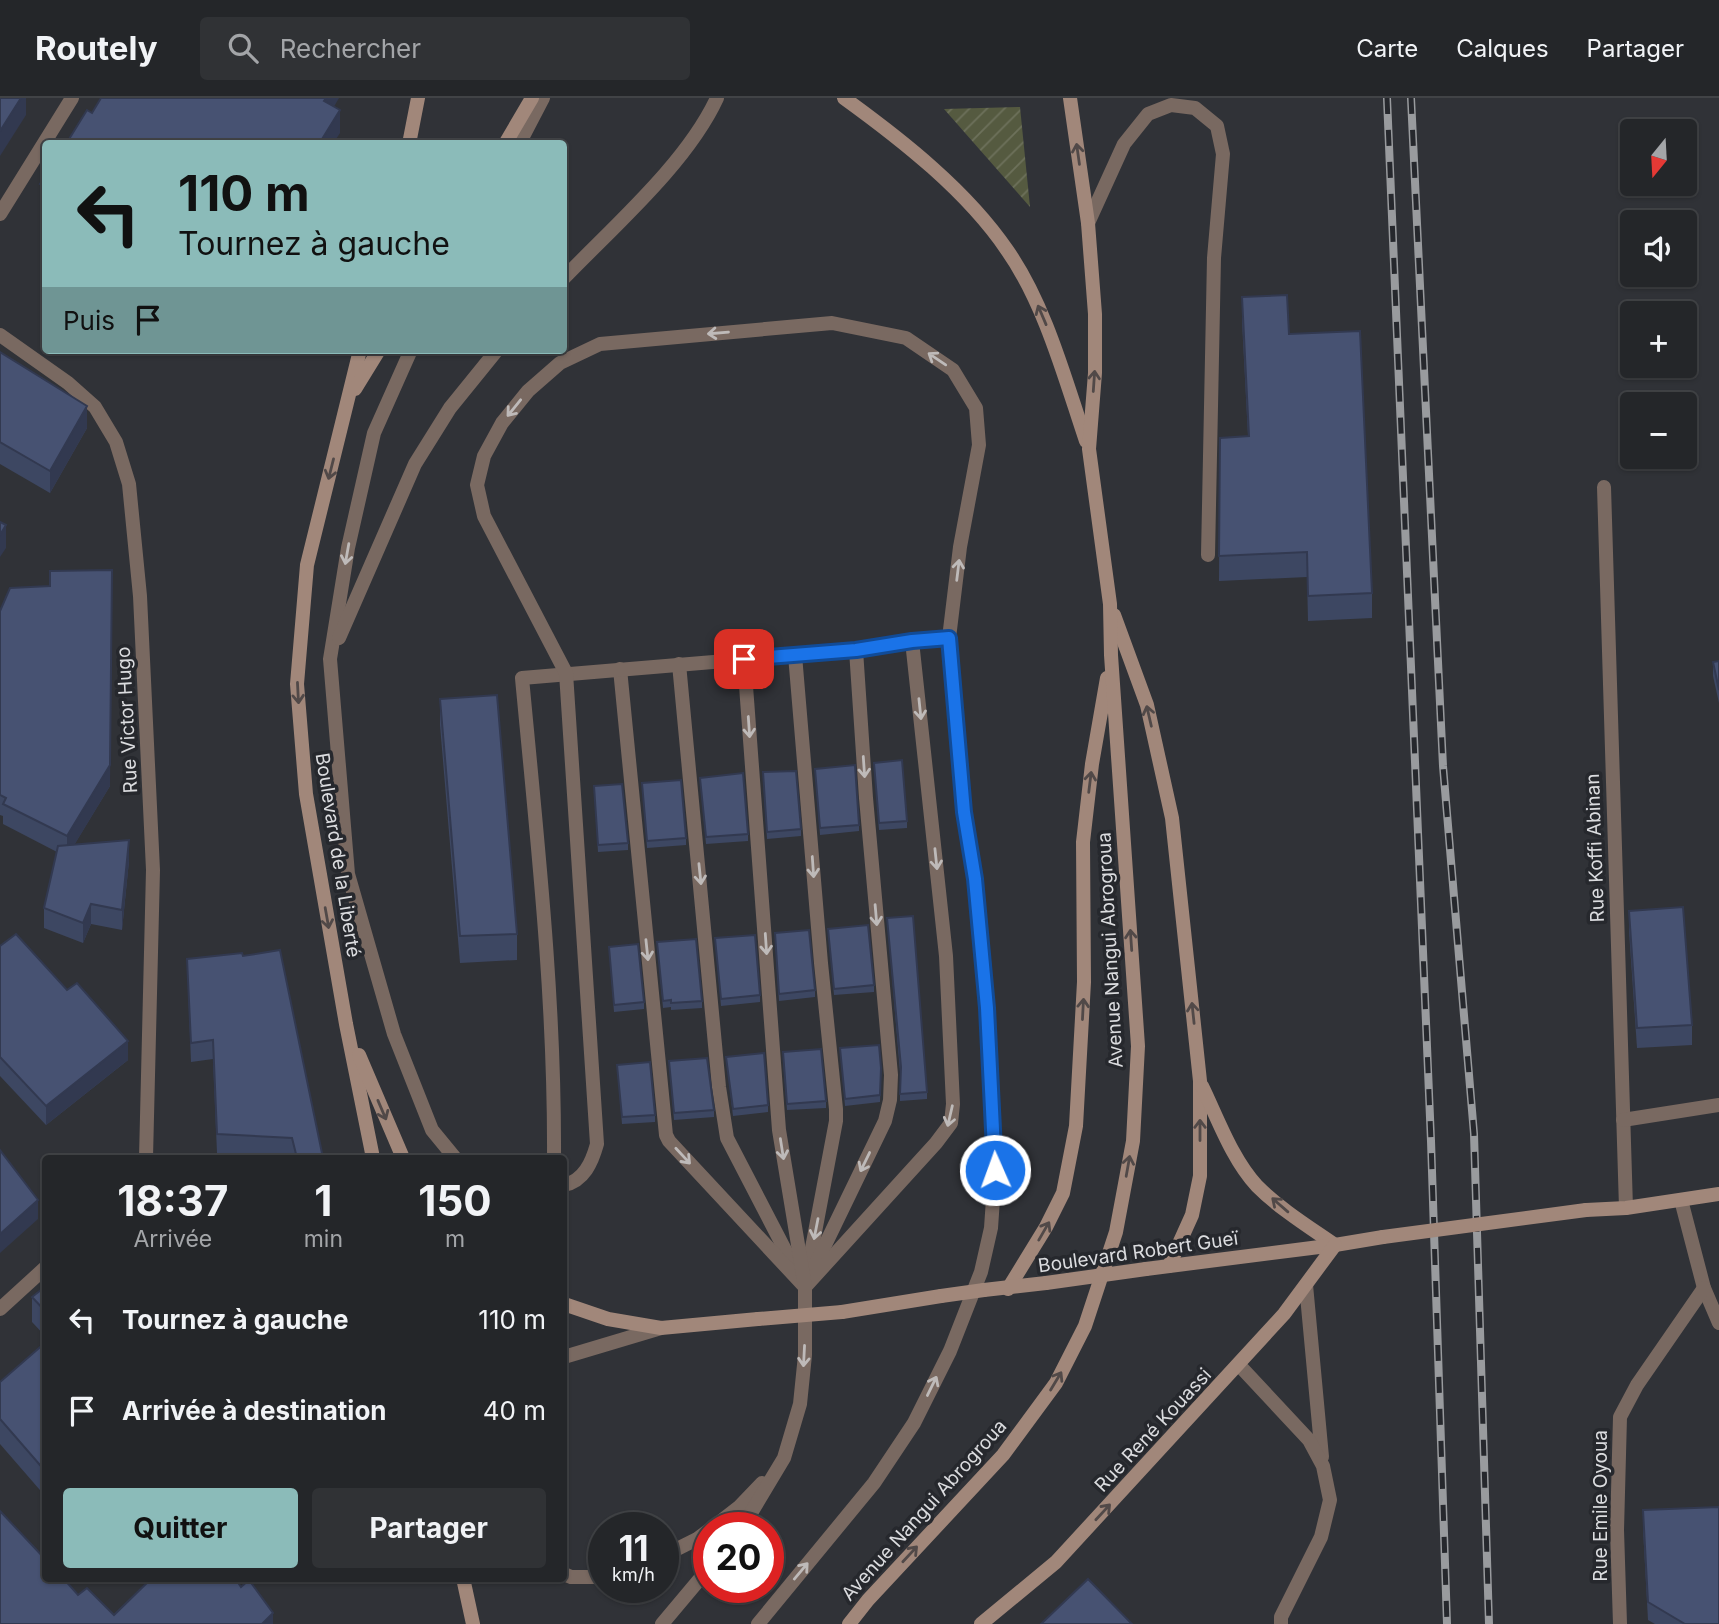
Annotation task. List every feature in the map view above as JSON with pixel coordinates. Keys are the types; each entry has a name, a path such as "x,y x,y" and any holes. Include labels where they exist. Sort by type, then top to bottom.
{"main road":[{"path":"410,140 418,98"},
{"path":"507,140 532,98"},
{"path":"844,98 951,183 1008,250 1042,313 1089,449"},
{"name":"Avenue Nangui Abrogroua","path":"849,1624 868,1600 1003,1455 1056,1383 1085,1326 1116,1232 1133,1141 1138,1046 1111,655 1110,604 1089,449 1095,373 1095,314 1088,223 1070,98"},
{"name":"Boulevard de la Liberté","path":"359,354 307,565 297,684 306,794 346,1024 372,1155"},
{"path":"347,402 377,354"},
{"name":"Avenue Nangui Abrogroua","path":"1110,604 1147,705 1172,818 1200,1081"},
{"path":"1008,1289 1046,1227 1063,1193 1076,1126 1084,982 1083,842 1092,764 1111,655"},
{"path":"346,1024 402,1155"},
{"path":"1200,1081 1234,1152 1256,1184 1288,1212 1335,1245"},
{"path":"1169,1266 1192,1215 1200,1176 1200,1081"},
{"name":"Boulevard Robert Gueï","path":"567,1305 608,1319 661,1328 842,1312 984,1290 1008,1289 1719,1194"},
{"name":"Rue René Kouassi","path":"981,1624 1056,1562 1284,1314 1335,1245"},
{"path":"464,1582 473,1624"}],"street":[{"path":"521,140 542,98"},
{"path":"567,275 665,173 707,120 717,98"},
{"path":"43,140 66,100"},
{"path":"1088,223 1124,144 1148,114 1171,105 1195,108 1217,126 1223,154 1214,258 1208,555"},
{"path":"0,214 42,141"},
{"path":"567,1185 572,1184 591,1166 597,1144 566,673 484,516 477,485 484,456 502,423 528,391 560,363 600,344 832,323 906,338 953,370 976,408 979,445 960,547 949,638 964,812 975,879 987,1008 995,1170 991,1228 981,1272 950,1350 914,1423 874,1483 758,1624"},
{"name":"Rue Victor Hugo","path":"0,335 68,383 95,407 116,442 129,484 140,596 153,870 146,1155"},
{"path":"409,354 374,433 348,548 330,659 348,874 394,1034 432,1130 453,1155"},
{"path":"330,659 415,464 450,408 494,354"},
{"name":"Rue Koffi Abinan","path":"1604,487 1626,1208"},
{"path":"554,1155 554,1080 546,942 522,678 856,650 949,638"},
{"path":"805,1287 951,1123 953,1104 946,956 912,641"},
{"path":"805,1287 885,1121 890,1100 891,1075 866,798 856,650"},
{"path":"795,655 836,1109 805,1287"},
{"path":"744,659 779,1130 805,1287 805,1355 800,1404 784,1458 752,1512"},
{"path":"679,664 719,1087 726,1134 805,1287"},
{"path":"620,669 666,1135 805,1287"},
{"path":"1623,1120 1719,1105"},
{"path":"1681,1200 1704,1288 1719,1323"},
{"path":"0,1309 42,1271"},
{"path":"1279,1622 1321,1537 1330,1500 1323,1466 1306,1285"},
{"name":"Rue Emile Oyoua","path":"1619,1624 1617,1530 1620,1417 1637,1385 1704,1288"},
{"path":"567,1356 661,1328"},
{"path":"1238,1365 1309,1440 1323,1466"},
{"path":"732,1512 784,1458"},
{"path":"567,1575 588,1577"},
{"path":"662,1624 693,1587"}],"green space":[{"path":"1020,107 1030,207 944,109"}],"building":[{"path":"0,98 21,98 0,131"},
{"path":"101,98 326,98 324,101 340,110 321,140 68,140 87,110 92,113"},
{"path":"1287,295 1289,334 1360,331 1372,593 1308,596 1307,552 1219,556 1220,438 1249,436 1242,297"},
{"path":"0,352 87,406 50,471 0,442"},
{"path":"0,522 6,525 0,535"},
{"path":"112,570 110,765 67,836 3,804 6,798 0,795 0,611 10,588 50,586 50,571"},
{"path":"1719,661 1719,690 1713,662"},
{"path":"497,695 517,934 460,936 440,699"},
{"path":"902,760 907,821 879,823 874,763"},
{"path":"855,765 859,825 820,828 815,769"},
{"path":"796,771 801,829 767,832 763,772"},
{"path":"743,773 748,834 706,837 700,778"},
{"path":"681,780 686,838 647,841 642,783"},
{"path":"622,784 628,843 598,845 594,786"},
{"path":"129,840 122,910 91,904 83,923 44,908 58,846"},
{"path":"1683,907 1692,1025 1637,1028 1629,911"},
{"path":"913,916 927,1092 900,1094 901,1067 887,918"},
{"path":"868,925 874,985 834,989 828,929"},
{"path":"809,930 815,990 779,994 775,933"},
{"path":"16,934 67,990 77,983 128,1041 46,1106 0,1057 0,946"},
{"path":"755,935 760,995 721,999 715,938"},
{"path":"696,939 702,1001 663,1001 657,942"},
{"path":"638,944 644,1002 614,1005 609,947"},
{"path":"280,950 322,1155 296,1155 292,1138 217,1134 213,1040 191,1043 187,959 242,953 243,956"},
{"path":"879,1045 880,1095 845,1099 840,1048"},
{"path":"821,1049 826,1101 787,1104 783,1052"},
{"path":"764,1053 768,1105 733,1109 726,1057"},
{"path":"707,1058 714,1110 674,1113 669,1061"},
{"path":"650,1062 655,1115 622,1117 617,1065"},
{"path":"0,1150 38,1200 0,1234"},
{"path":"42,1289 42,1308 32,1297"},
{"path":"42,1345 42,1467 0,1419 0,1382"},
{"path":"1719,1507 1719,1624 1685,1624 1648,1602 1643,1510"},
{"path":"0,1511 42,1556 42,1582 67,1582 78,1595 87,1588 114,1615 148,1582 238,1582 241,1587 250,1582 273,1613 262,1624 0,1624"},
{"path":"1088,1579 1132,1624 1041,1624"}],"railway":[{"path":"1387,98 1431,1141 1447,1624"},
{"path":"1411,98 1443,766 1474,1134 1489,1624"}],"route":[{"path":"744,659 856,650 949,638 964,812 975,879 987,1008 995,1170"}]}
